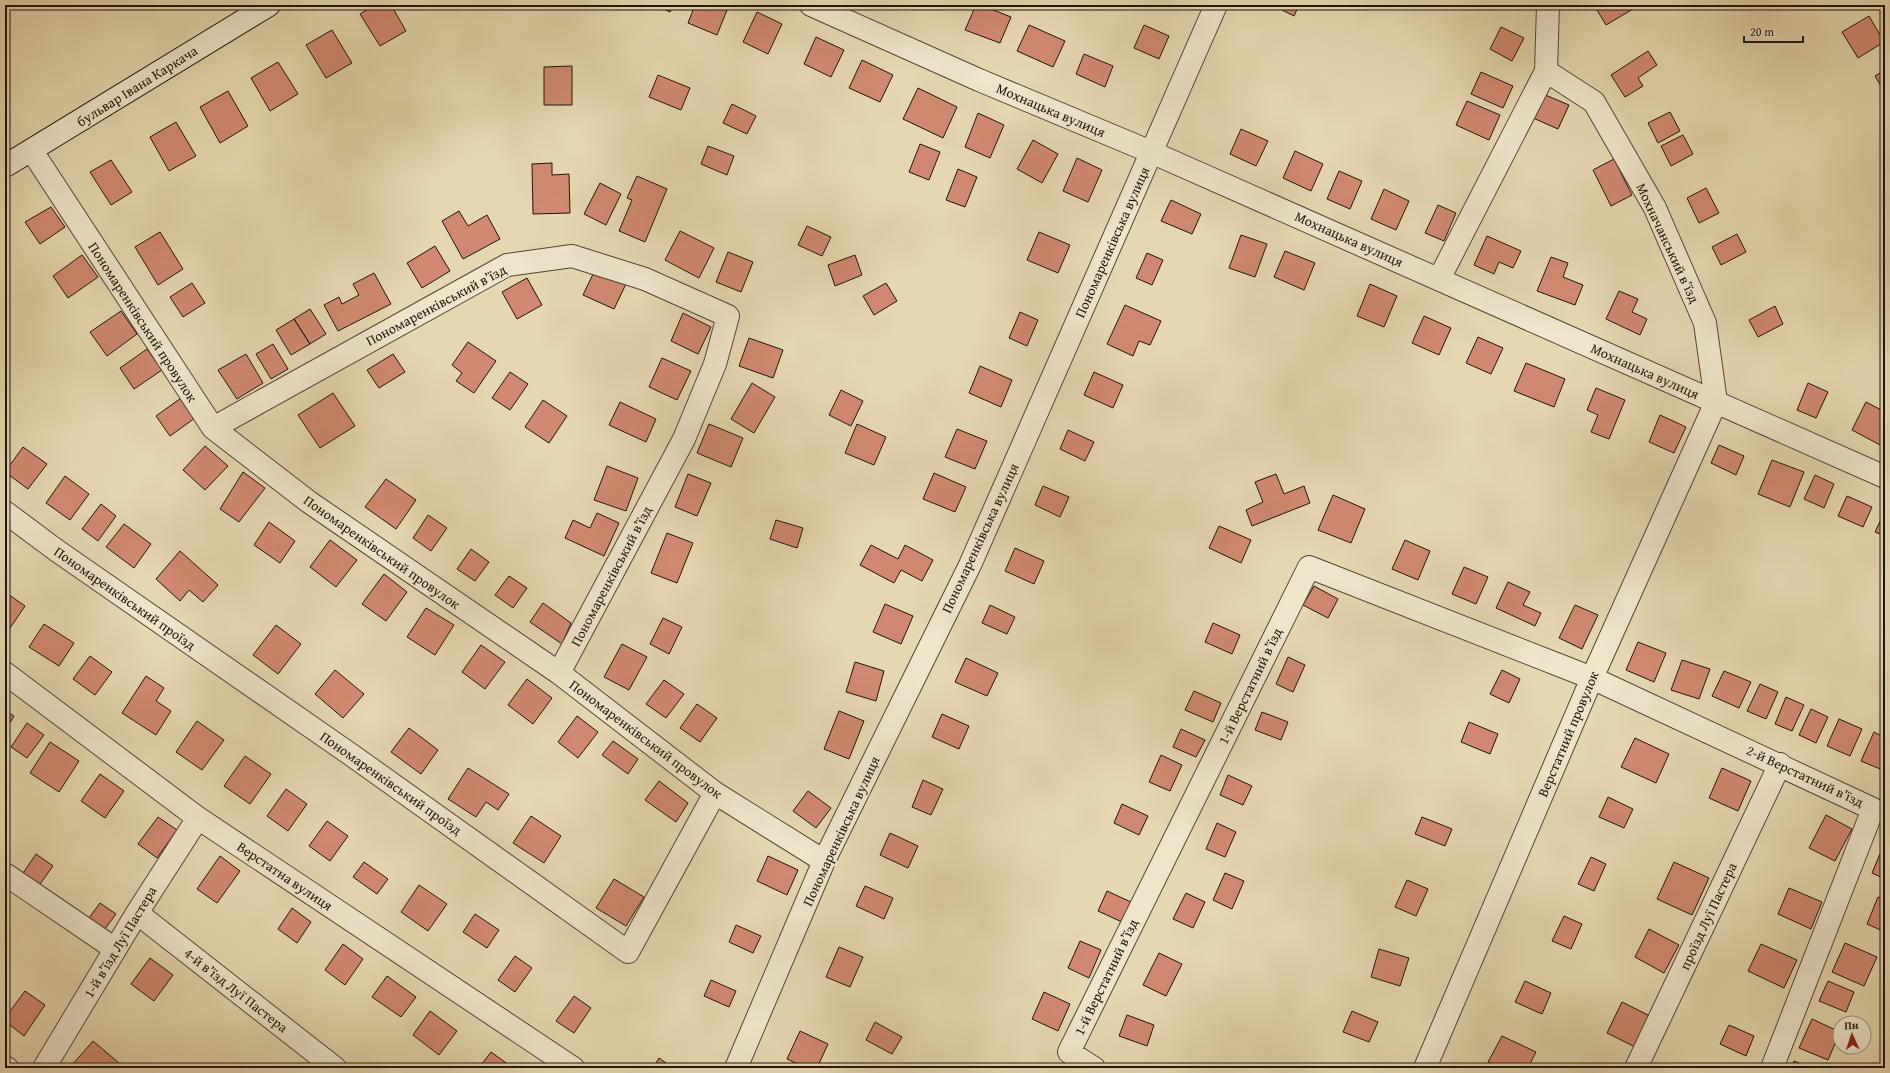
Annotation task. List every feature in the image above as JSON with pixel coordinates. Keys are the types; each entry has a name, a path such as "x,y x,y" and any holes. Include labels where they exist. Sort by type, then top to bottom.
{"street":[{"name":"бульвар Івана Каркача","path":"5,166 270,5"},
{"name":"Мохнацька вулиця","path":"811,5 979,80 1151,152 1885,477"},
{"name":"Пономаренківська вулиця","path":"736,1068 824,861 970,565 1216,5"},
{"path":"1439,279 1546,71 1548,5"},
{"name":"Мохначанський в’їзд","path":"1546,71 1594,102 1655,208 1704,323 1716,402"},
{"name":"Пономаренківський провулок","path":"32,151 213,428 309,502 559,674 715,793 824,861"},
{"name":"Пономаренківський в’їзд","path":"213,428 507,265 572,256 645,279 728,316 715,364 684,439 559,674"},
{"name":"Верстатний провулок","path":"1425,1068 1592,678 1716,402"},
{"name":"Пономаренківський проїзд","path":"5,512 56,550 350,754 628,952 715,793"},
{"name":"1-й Верстатний в’їзд","path":"1094,1068 1069,1052 1309,567 1592,678"},
{"name":"Верстатна вулиця","path":"5,673 198,818 573,1068"},
{"name":"2-й Верстатний в’їзд","path":"1592,678 1780,764 1873,809 1772,1068"},
{"name":"проїзд Луї Пастера","path":"1636,1068 1780,764"},
{"name":"1-й в’їзд Луї Пастера","path":"44,1068 137,913 198,818"},
{"path":"5,874 115,949"},
{"name":"4-й в’їзд Луї Пастера","path":"137,913 335,1068"}],"building":[{"path":"375,5 391,5 406,31 380,46 360,14"},
{"path":"655,5 674,5 670,12"},
{"path":"695,5 729,5 717,35 688,23"},
{"path":"976,5 981,5 1011,17 1000,43 965,30"},
{"path":"1170,5 1182,5 1180,10"},
{"path":"1272,5 1299,5 1294,16"},
{"path":"1594,5 1637,5 1638,6 1606,25"},
{"path":"1831,5 1843,5 1834,10"},
{"path":"757,12 782,24 768,54 743,42"},
{"path":"1869,16 1884,42 1858,58 1842,32"},
{"path":"1029,25 1065,41 1053,67 1017,51"},
{"path":"1144,25 1169,36 1159,59 1134,48"},
{"path":"1501,27 1524,38 1512,61 1490,49"},
{"path":"332,30 352,63 326,78 306,45"},
{"path":"816,37 844,50 831,77 804,64"},
{"path":"1648,51 1657,65 1638,78 1643,86 1625,97 1611,75"},
{"path":"1084,54 1113,66 1105,87 1076,74"},
{"path":"862,60 893,75 880,102 849,88"},
{"path":"278,62 298,94 270,111 251,78"},
{"path":"572,66 572,105 544,105 544,67"},
{"path":"1885,70 1885,93 1875,76"},
{"path":"1481,72 1513,86 1503,108 1471,94"},
{"path":"658,75 690,88 681,110 649,97"},
{"path":"918,88 957,107 943,138 903,119"},
{"path":"228,91 248,126 220,143 200,107"},
{"path":"1543,94 1569,105 1558,129 1533,118"},
{"path":"1467,101 1500,115 1489,140 1456,125"},
{"path":"732,104 756,116 747,134 723,123"},
{"path":"1670,112 1680,131 1658,143 1648,123"},
{"path":"978,113 1004,125 990,158 965,147"},
{"path":"176,122 196,156 169,171 150,137"},
{"path":"1241,129 1268,141 1256,166 1230,154"},
{"path":"1683,135 1693,154 1671,166 1661,146"},
{"path":"1033,140 1058,154 1042,183 1017,169"},
{"path":"920,144 940,152 929,180 909,172"},
{"path":"708,146 734,156 727,175 701,164"},
{"path":"1295,151 1323,164 1311,191 1283,178"},
{"path":"1077,158 1102,170 1088,202 1063,191"},
{"path":"1614,159 1632,195 1611,206 1593,170"},
{"path":"111,160 132,192 111,205 90,172"},
{"path":"552,163 552,175 569,174 570,213 533,214 532,164"},
{"path":"958,169 977,177 965,207 946,200"},
{"path":"1339,171 1362,181 1350,209 1327,199"},
{"path":"637,176 667,189 645,242 619,231 632,200 627,198"},
{"path":"600,183 621,194 606,225 584,214"},
{"path":"1706,188 1719,213 1699,223 1687,198"},
{"path":"1384,189 1409,201 1396,230 1371,219"},
{"path":"1171,200 1201,214 1192,234 1161,221"},
{"path":"1438,205 1456,213 1444,241 1425,233"},
{"path":"51,207 65,227 40,244 25,222"},
{"path":"459,211 468,226 487,215 500,239 463,259 442,221"},
{"path":"807,226 831,237 822,256 798,245"},
{"path":"680,231 714,248 699,278 665,260"},
{"path":"160,232 183,269 158,285 135,247"},
{"path":"1039,232 1070,245 1058,273 1027,260"},
{"path":"1737,234 1746,252 1721,265 1712,247"},
{"path":"1241,235 1267,244 1255,277 1229,268"},
{"path":"1487,236 1521,251 1513,268 1499,262 1494,274 1474,265"},
{"path":"435,246 450,271 422,288 407,263"},
{"path":"1285,251 1315,263 1304,290 1274,277"},
{"path":"728,252 753,262 741,292 716,282"},
{"path":"1147,253 1163,260 1152,285 1136,278"},
{"path":"82,255 98,277 68,298 53,276"},
{"path":"855,255 862,275 835,286 828,265"},
{"path":"1551,257 1568,263 1563,277 1583,285 1575,305 1537,291"},
{"path":"595,270 626,284 614,309 583,295"},
{"path":"374,273 391,304 338,331 324,305 339,297 342,304 359,295 353,284"},
{"path":"527,278 542,305 517,319 502,292"},
{"path":"192,283 205,303 183,317 170,297"},
{"path":"886,283 897,301 874,315 863,296"},
{"path":"1370,284 1397,296 1384,327 1357,316"},
{"path":"1619,291 1638,299 1632,312 1647,319 1640,335 1606,319"},
{"path":"1125,305 1161,321 1150,345 1139,341 1133,356 1107,344"},
{"path":"1775,306 1783,324 1758,337 1749,320"},
{"path":"310,309 326,334 310,344 294,319"},
{"path":"121,311 137,334 107,356 90,332"},
{"path":"1020,312 1038,320 1027,346 1009,338"},
{"path":"683,313 711,327 698,354 671,341"},
{"path":"1424,316 1451,328 1439,355 1412,343"},
{"path":"294,319 310,344 291,355 276,330"},
{"path":"1478,337 1503,348 1491,374 1466,363"},
{"path":"749,338 783,350 773,378 739,366"},
{"path":"468,342 496,361 474,393 456,381 462,373 452,365"},
{"path":"273,344 288,369 271,379 256,354"},
{"path":"147,349 162,370 134,389 120,368"},
{"path":"246,354 263,383 237,399 218,370"},
{"path":"393,354 405,372 379,388 367,370"},
{"path":"662,358 691,371 677,400 649,387"},
{"path":"1526,363 1565,379 1554,407 1514,391"},
{"path":"980,366 1012,380 1001,407 969,393"},
{"path":"510,372 528,384 510,410 492,398"},
{"path":"1094,372 1123,385 1113,408 1084,395"},
{"path":"752,383 775,397 754,433 731,419"},
{"path":"1808,383 1828,392 1816,418 1797,410"},
{"path":"1596,388 1625,400 1609,439 1591,432 1598,415 1587,410"},
{"path":"841,390 863,401 851,426 829,415"},
{"path":"333,393 355,426 320,448 298,415"},
{"path":"181,398 195,418 170,436 156,416"},
{"path":"543,400 567,416 549,443 525,427"},
{"path":"620,402 656,419 646,442 609,425"},
{"path":"1866,402 1885,412 1885,440 1882,446 1852,430"},
{"path":"1660,415 1686,427 1674,453 1649,442"},
{"path":"709,424 743,438 731,467 697,453"},
{"path":"857,424 886,437 874,465 845,453"},
{"path":"957,429 987,441 975,469 945,457"},
{"path":"1068,430 1094,442 1085,461 1060,449"},
{"path":"1719,445 1744,456 1736,475 1711,463"},
{"path":"205,446 228,466 205,490 183,470"},
{"path":"23,447 47,464 28,489 5,472"},
{"path":"1772,460 1804,472 1790,507 1758,494"},
{"path":"607,466 638,478 626,511 594,500"},
{"path":"243,472 265,488 239,522 220,509"},
{"path":"934,473 966,487 955,512 923,499"},
{"path":"688,474 711,483 697,516 675,507"},
{"path":"1276,474 1284,494 1304,486 1310,503 1252,526 1246,510 1263,502 1255,482"},
{"path":"1815,475 1834,484 1824,508 1804,499"},
{"path":"65,476 89,494 70,520 46,503"},
{"path":"386,479 416,500 396,529 365,507"},
{"path":"1043,486 1069,497 1060,517 1035,505"},
{"path":"1333,495 1365,509 1351,543 1318,530"},
{"path":"1847,496 1872,507 1863,527 1838,516"},
{"path":"101,504 116,516 98,541 82,529"},
{"path":"597,513 619,523 604,556 565,538 573,520 590,528"},
{"path":"1885,513 1885,536 1875,532"},
{"path":"428,515 447,528 431,551 413,538"},
{"path":"776,520 803,528 797,548 770,539"},
{"path":"269,522 295,541 280,563 254,545"},
{"path":"124,524 151,544 134,568 106,547"},
{"path":"1219,526 1251,540 1241,563 1209,548"},
{"path":"667,533 693,543 677,583 651,573"},
{"path":"330,540 357,560 336,587 310,567"},
{"path":"1405,540 1430,551 1418,580 1392,569"},
{"path":"871,545 898,559 905,545 933,560 922,581 901,570 894,583 860,565"},
{"path":"1015,548 1044,561 1034,584 1005,571"},
{"path":"471,549 489,562 475,581 457,569"},
{"path":"180,551 218,585 203,602 189,590 180,601 156,579"},
{"path":"1464,567 1488,577 1476,604 1452,594"},
{"path":"384,574 407,592 386,621 362,604"},
{"path":"509,576 527,588 513,608 495,595"},
{"path":"1508,582 1530,592 1523,605 1541,613 1535,626 1496,608"},
{"path":"1314,586 1338,599 1328,618 1303,605"},
{"path":"5,592 25,606 8,631 5,629"},
{"path":"543,603 571,623 562,644 530,622"},
{"path":"885,604 913,616 901,644 873,632"},
{"path":"990,605 1015,617 1007,634 982,623"},
{"path":"1575,605 1598,615 1582,649 1559,638"},
{"path":"426,608 454,625 435,655 407,637"},
{"path":"663,618 682,627 669,654 650,644"},
{"path":"1213,623 1240,635 1232,654 1205,642"},
{"path":"44,624 74,643 59,666 29,647"},
{"path":"276,625 301,644 278,674 253,655"},
{"path":"1638,642 1666,653 1654,682 1626,670"},
{"path":"622,644 647,657 629,690 604,677"},
{"path":"481,645 505,662 485,689 462,672"},
{"path":"90,656 112,672 95,695 73,679"},
{"path":"1288,657 1305,665 1293,692 1276,684"},
{"path":"966,658 998,673 987,696 955,682"},
{"path":"1682,660 1710,669 1699,699 1671,690"},
{"path":"855,662 884,671 876,701 846,692"},
{"path":"335,670 364,694 343,718 315,694"},
{"path":"1502,670 1520,679 1509,703 1490,694"},
{"path":"1724,671 1751,682 1739,708 1712,696"},
{"path":"146,676 164,688 156,701 171,711 156,735 122,713"},
{"path":"527,679 552,698 533,724 508,705"},
{"path":"664,680 684,694 666,718 646,704"},
{"path":"1760,684 1778,692 1766,719 1747,711"},
{"path":"1194,691 1221,703 1213,722 1185,710"},
{"path":"1786,697 1804,705 1792,731 1775,724"},
{"path":"697,704 717,718 700,742 680,728"},
{"path":"1811,709 1828,717 1816,743 1799,735"},
{"path":"5,711 14,716 5,731"},
{"path":"839,711 864,721 849,759 824,749"},
{"path":"1262,712 1288,722 1281,740 1255,730"},
{"path":"942,714 969,726 959,749 932,737"},
{"path":"577,716 598,732 578,758 558,742"},
{"path":"1839,719 1862,729 1850,756 1827,746"},
{"path":"197,721 224,740 202,770 176,752"},
{"path":"1469,722 1498,734 1490,754 1461,742"},
{"path":"27,723 44,735 27,758 11,747"},
{"path":"409,728 438,750 421,774 391,752"},
{"path":"1181,729 1205,740 1196,757 1173,747"},
{"path":"1874,732 1885,738 1885,771 1861,761"},
{"path":"1635,738 1669,754 1656,783 1621,767"},
{"path":"613,741 638,759 628,774 602,755"},
{"path":"50,742 79,761 59,792 30,773"},
{"path":"1161,755 1182,765 1170,791 1149,782"},
{"path":"245,756 271,774 250,804 224,786"},
{"path":"468,768 509,794 498,810 486,802 476,817 448,799"},
{"path":"1722,768 1751,781 1738,811 1709,798"},
{"path":"100,774 124,791 105,818 81,801"},
{"path":"1228,775 1252,786 1243,805 1220,795"},
{"path":"923,780 943,789 931,815 912,807"},
{"path":"659,781 688,803 676,822 645,800"},
{"path":"286,789 307,804 288,831 267,816"},
{"path":"808,791 831,808 816,828 793,811"},
{"path":"1608,797 1633,809 1624,828 1599,817"},
{"path":"1122,804 1148,816 1139,835 1114,823"},
{"path":"1826,815 1852,829 1835,861 1809,848"},
{"path":"531,816 561,836 544,863 513,843"},
{"path":"158,817 177,830 157,858 138,844"},
{"path":"1422,817 1452,829 1445,846 1415,834"},
{"path":"327,821 348,836 330,861 309,846"},
{"path":"1217,823 1236,832 1225,857 1206,849"},
{"path":"890,833 918,846 908,868 880,855"},
{"path":"36,854 53,866 35,891 19,879"},
{"path":"1880,854 1885,856 1885,879 1872,873"},
{"path":"220,856 240,871 217,903 197,889"},
{"path":"768,856 798,870 787,895 757,881"},
{"path":"1591,857 1606,864 1594,891 1578,884"},
{"path":"364,862 388,879 377,894 353,877"},
{"path":"1674,862 1709,878 1692,915 1657,899"},
{"path":"1225,873 1244,881 1232,909 1213,900"},
{"path":"614,879 644,897 626,926 596,908"},
{"path":"1407,880 1428,889 1416,916 1395,907"},
{"path":"419,885 447,904 428,931 401,912"},
{"path":"865,886 893,898 884,919 856,906"},
{"path":"1789,888 1822,902 1811,929 1778,914"},
{"path":"1107,891 1131,902 1122,922 1098,911"},
{"path":"1186,893 1205,902 1193,928 1173,919"},
{"path":"1878,897 1885,900 1885,932 1867,924"},
{"path":"100,903 116,914 99,937 83,926"},
{"path":"292,908 311,922 297,943 278,929"},
{"path":"475,914 499,930 487,948 463,932"},
{"path":"1564,916 1582,924 1571,949 1552,941"},
{"path":"736,925 761,936 753,953 729,942"},
{"path":"1649,929 1679,945 1664,973 1635,957"},
{"path":"1080,941 1101,950 1089,978 1068,968"},
{"path":"1845,943 1877,957 1864,986 1832,972"},
{"path":"343,944 363,959 345,985 325,970"},
{"path":"1761,944 1797,960 1784,988 1748,971"},
{"path":"839,947 863,957 850,987 826,977"},
{"path":"1379,949 1409,958 1400,986 1371,977"},
{"path":"1159,953 1182,964 1166,996 1143,985"},
{"path":"515,956 532,968 515,992 498,980"},
{"path":"150,958 173,975 154,1001 131,984"},
{"path":"387,976 416,997 401,1017 372,997"},
{"path":"711,980 736,991 729,1007 704,996"},
{"path":"1525,981 1551,993 1542,1014 1515,1002"},
{"path":"1828,981 1854,992 1846,1012 1819,1001"},
{"path":"25,991 45,1005 24,1036 5,1021 5,1018"},
{"path":"1044,992 1070,1004 1058,1031 1032,1019"},
{"path":"574,996 591,1008 574,1033 556,1021"},
{"path":"1622,1002 1650,1016 1635,1047 1607,1033"},
{"path":"430,1011 457,1031 439,1055 413,1035"},
{"path":"1352,1011 1378,1022 1369,1042 1343,1032"},
{"path":"1127,1015 1154,1025 1147,1046 1119,1036"},
{"path":"1812,1019 1832,1028 1832,1051 1828,1060 1799,1048"},
{"path":"875,1022 902,1037 892,1054 866,1040"},
{"path":"1729,1025 1754,1036 1746,1056 1720,1044"},
{"path":"800,1031 828,1044 817,1068 806,1068 787,1059"},
{"path":"1502,1036 1536,1052 1528,1068 1501,1068 1488,1062"},
{"path":"93,1041 119,1063 114,1068 73,1068 71,1066"},
{"path":"491,1052 513,1068 479,1068"},
{"path":"659,1058 673,1068 653,1068"},
{"path":"1794,1061 1811,1068 1791,1068"}]}
